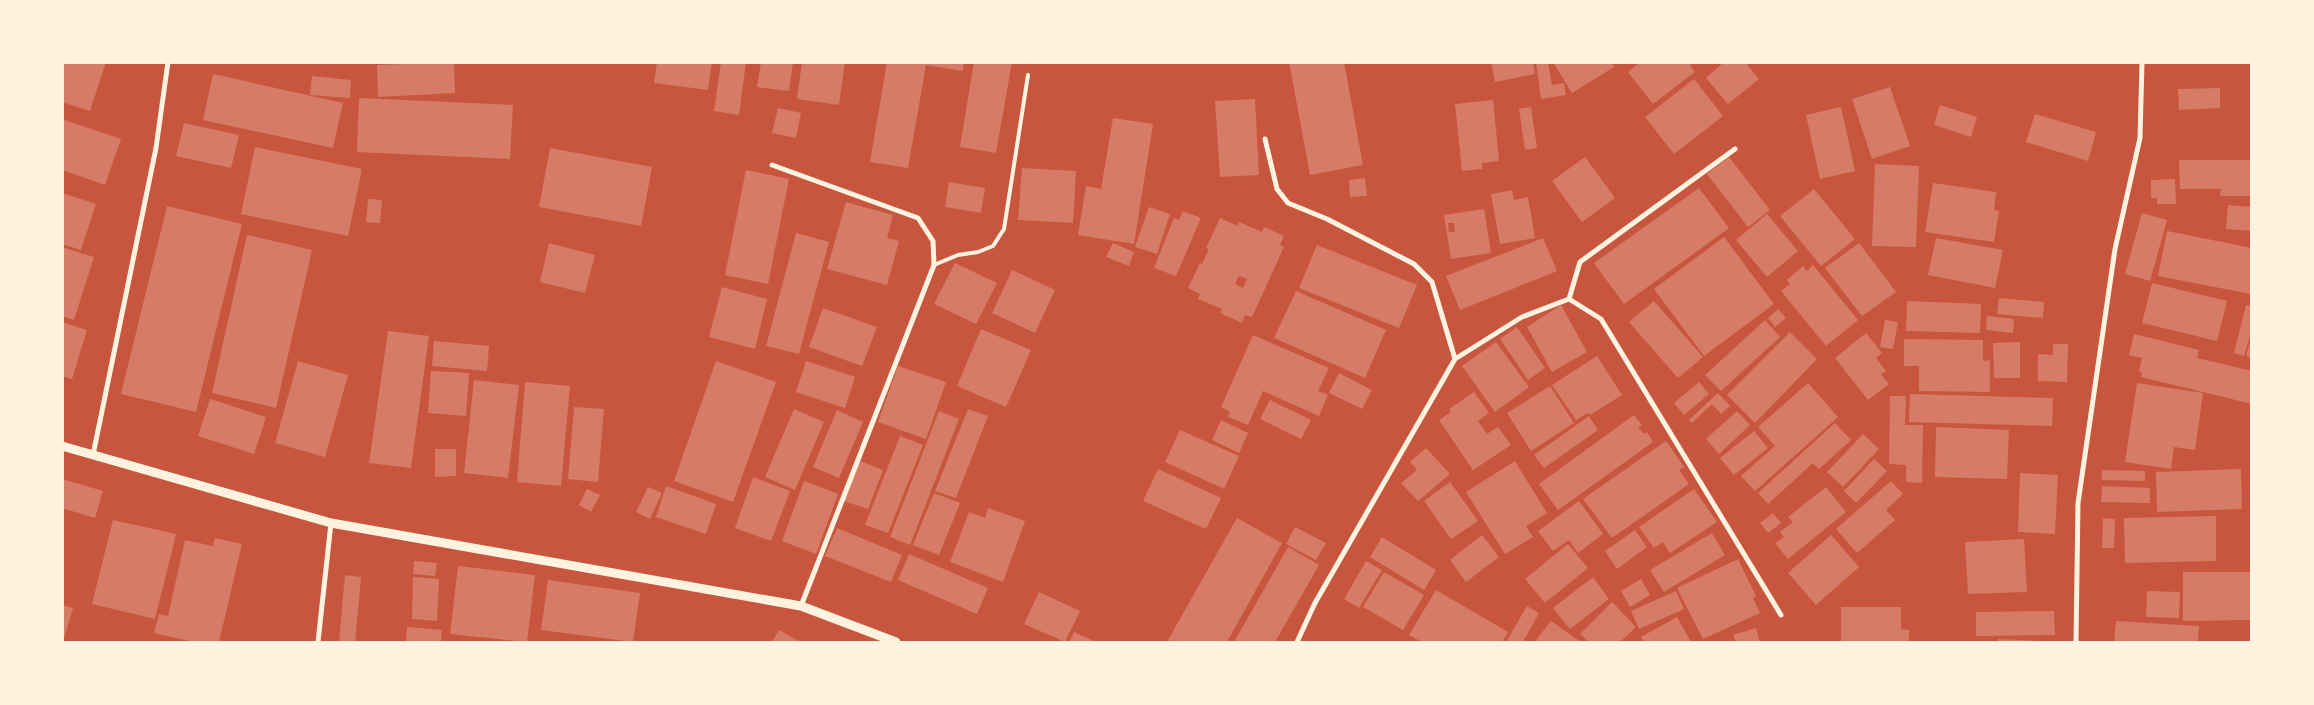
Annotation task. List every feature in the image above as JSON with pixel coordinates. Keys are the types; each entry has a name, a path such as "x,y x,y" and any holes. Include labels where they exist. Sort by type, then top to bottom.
{"street":[{"path":"93,456 156,148 168,62"},
{"path":"2076,642 2078,503 2115,249 2140,138 2142,62"},
{"path":"1264,139 1277,190 1288,202 1327,219 1414,264 1432,282 1455,359"},
{"path":"1569,299 1580,262 1735,149"},
{"path":"772,165 918,218 933,241 934,265 801,606"},
{"path":"1297,642 1315,603 1455,359 1522,317 1569,299"},
{"path":"1569,299 1601,319 1781,615"},
{"path":"62,446 331,523 801,606 896,642"},
{"path":"318,642 331,523"}],"lane":[{"path":"934,265 958,255 978,252 993,246 1004,229 1028,75"}],"building":[{"path":"62,62 106,62 90,111 62,102"},
{"path":"454,62 455,93 378,97 377,65"},
{"path":"657,62 712,62 708,90 654,83"},
{"path":"721,62 746,62 739,115 714,111"},
{"path":"761,62 793,62 789,91 757,87"},
{"path":"802,62 845,62 839,105 797,99"},
{"path":"887,62 964,62 963,71 926,65 908,168 870,162"},
{"path":"974,62 1012,62 996,153 960,147"},
{"path":"1289,62 1344,62 1363,165 1310,175"},
{"path":"1491,62 1533,62 1535,74 1495,82"},
{"path":"1536,62 1548,62 1552,85 1564,83 1566,95 1541,99"},
{"path":"1553,62 1611,62 1614,67 1572,93"},
{"path":"1640,62 1693,62 1690,66 1695,72 1653,104 1628,72"},
{"path":"1724,62 1745,62 1759,79 1728,104 1706,78"},
{"path":"213,74 343,103 333,148 203,120"},
{"path":"312,76 351,80 350,98 310,95"},
{"path":"1694,79 1723,116 1674,154 1645,117"},
{"path":"1890,87 1910,146 1872,159 1852,99"},
{"path":"2220,88 2220,108 2179,110 2178,89"},
{"path":"359,98 513,105 510,159 357,152"},
{"path":"1255,99 1259,175 1220,177 1215,101"},
{"path":"1493,100 1499,161 1482,163 1482,169 1462,171 1455,104"},
{"path":"1940,105 1977,117 1971,137 1934,125"},
{"path":"1531,107 1537,148 1525,150 1519,109"},
{"path":"1841,107 1855,171 1820,179 1806,115"},
{"path":"778,108 801,113 796,138 772,133"},
{"path":"2035,114 2096,132 2088,161 2026,142"},
{"path":"1113,118 1153,124 1134,244 1078,235 1086,186 1101,189"},
{"path":"62,119 121,139 105,185 62,170"},
{"path":"184,123 239,135 231,168 176,156"},
{"path":"255,147 362,169 348,236 241,214"},
{"path":"550,148 652,167 641,226 539,207"},
{"path":"1585,157 1615,198 1582,222 1552,181"},
{"path":"1729,157 1770,210 1748,227 1707,174"},
{"path":"2179,160 2252,160 2252,196 2220,196 2221,189 2180,189"},
{"path":"1875,164 1919,166 1916,247 1872,246"},
{"path":"1022,168 1076,171 1073,223 1018,220"},
{"path":"746,170 789,179 768,284 725,275"},
{"path":"1365,178 1367,196 1350,197 1349,180"},
{"path":"2175,179 2176,204 2157,204 2157,198 2151,198 2151,180"},
{"path":"949,182 985,188 981,213 945,207"},
{"path":"1933,183 1996,192 1994,210 1999,211 1994,242 1925,232"},
{"path":"1699,188 1729,228 1624,304 1594,263"},
{"path":"1814,189 1855,239 1821,266 1780,216"},
{"path":"1512,190 1514,200 1528,197 1535,238 1500,244 1491,194"},
{"path":"62,193 96,204 81,250 62,244"},
{"path":"368,199 382,200 380,223 366,222"},
{"path":"846,202 893,215 887,238 899,241 887,285 827,269"},
{"path":"2228,205 2252,207 2252,231 2226,229"},
{"path":"167,206 242,224 196,412 121,394"},
{"path":"1149,207 1170,214 1157,254 1135,247"},
{"path":"1484,209 1491,253 1451,259 1444,215","holes":["1448,223 1454,223 1455,232 1449,232"]},
{"path":"1183,211 1201,218 1176,276 1154,268 1174,218 1179,220"},
{"path":"2142,213 2167,220 2150,281 2125,274"},
{"path":"1767,214 1798,251 1767,277 1736,240"},
{"path":"1220,218 1238,226 1239,222 1262,232 1264,227 1284,236 1280,245 1284,247 1252,317 1245,315 1242,323 1220,313 1222,309 1198,299 1200,294 1188,288 1209,249 1206,248","holes":["1239,276 1247,279 1243,288 1235,284"]},
{"path":"2167,231 2252,248 2251,294 2158,276"},
{"path":"796,233 829,242 799,354 766,346"},
{"path":"247,235 312,250 276,408 212,393"},
{"path":"1724,237 1774,304 1704,356 1654,289"},
{"path":"1543,238 1557,271 1460,310 1446,276"},
{"path":"1936,238 2003,250 1995,288 1928,275"},
{"path":"549,243 595,255 585,293 540,282"},
{"path":"1113,243 1134,252 1129,266 1106,257"},
{"path":"1859,243 1896,292 1862,316 1825,268"},
{"path":"1317,245 1417,285 1399,328 1299,288"},
{"path":"62,247 94,257 74,320 62,316"},
{"path":"955,263 997,283 976,324 934,304"},
{"path":"1813,265 1858,320 1826,346 1781,291 1790,284 1787,280 1803,266 1807,271"},
{"path":"1012,270 1055,290 1035,333 992,313"},
{"path":"2152,283 2227,301 2217,341 2142,323"},
{"path":"722,287 767,299 755,349 709,337"},
{"path":"1296,291 1386,330 1365,378 1274,338"},
{"path":"1999,298 2044,302 2043,318 1997,314"},
{"path":"1654,301 1703,357 1678,378 1629,322"},
{"path":"1907,301 1981,304 1980,333 1906,331"},
{"path":"1561,305 1587,352 1552,372 1527,327"},
{"path":"2246,305 2252,306 2252,330 2244,356 2234,353"},
{"path":"823,308 877,327 862,366 809,347"},
{"path":"1778,309 1786,318 1775,327 1768,318"},
{"path":"1987,316 2014,319 2013,333 1986,330"},
{"path":"1765,320 1780,337 1721,391 1705,375"},
{"path":"1885,320 1898,322 1893,349 1880,347"},
{"path":"62,322 87,330 72,379 62,376"},
{"path":"1517,327 1545,368 1528,380 1500,339"},
{"path":"981,329 1031,350 1006,407 957,386"},
{"path":"388,331 429,336 411,468 369,463"},
{"path":"1790,332 1817,359 1755,423 1727,395"},
{"path":"1866,333 1882,353 1876,358 1886,371 1881,374 1889,384 1868,400 1835,358"},
{"path":"2134,334 2199,350 2197,358 2252,371 2252,404 2141,377 2142,372 2139,371 2142,358 2129,355"},
{"path":"1253,335 1329,368 1318,391 1328,395 1319,416 1263,391 1248,425 1228,417 1230,412 1221,407"},
{"path":"1904,339 1983,340 1983,361 1990,360 1990,392 1919,391 1919,366 1904,366"},
{"path":"2252,339 2252,358 2246,356"},
{"path":"434,341 489,346 487,371 432,366"},
{"path":"1496,342 1529,387 1495,412 1462,366"},
{"path":"2020,342 2020,378 1994,378 1993,343"},
{"path":"2053,344 2068,344 2067,382 2038,381 2038,354 2053,355"},
{"path":"1597,356 1622,395 1590,415 1588,413 1576,420 1552,385"},
{"path":"298,361 348,375 325,457 275,443"},
{"path":"716,361 776,382 733,502 674,481"},
{"path":"806,361 855,377 845,408 796,392"},
{"path":"898,366 946,382 926,439 878,422"},
{"path":"431,371 469,373 466,416 428,413"},
{"path":"1339,373 1372,390 1362,409 1329,393"},
{"path":"474,380 519,385 508,478 464,473"},
{"path":"525,382 570,386 561,486 517,482"},
{"path":"1699,382 1709,394 1684,415 1674,403"},
{"path":"1808,383 1838,417 1755,491 1741,476 1775,446 1758,427"},
{"path":"2137,383 2203,393 2195,450 2174,447 2171,469 2125,462"},
{"path":"1550,386 1574,423 1531,451 1507,413"},
{"path":"1474,392 1489,413 1478,421 1487,434 1498,427 1511,445 1473,470 1439,420 1451,412 1449,409"},
{"path":"1718,393 1730,406 1721,414 1712,404 1692,423 1689,420"},
{"path":"1910,394 2053,398 2052,426 1909,422"},
{"path":"1890,396 1906,396 1905,425 1923,425 1922,483 1906,482 1906,465 1889,464"},
{"path":"210,399 266,417 254,454 198,436"},
{"path":"1270,400 1311,420 1301,439 1260,419"},
{"path":"574,407 604,409 598,482 568,479"},
{"path":"794,409 824,422 795,490 765,477"},
{"path":"968,409 988,416 956,498 935,491"},
{"path":"837,410 863,422 839,478 813,467"},
{"path":"939,411 959,419 910,545 890,537"},
{"path":"1737,411 1750,425 1719,454 1706,439"},
{"path":"1634,415 1642,425 1638,428 1644,434 1647,432 1653,442 1558,510 1539,484"},
{"path":"1589,416 1598,430 1544,468 1534,455"},
{"path":"1221,420 1248,433 1239,453 1212,440"},
{"path":"1835,423 1851,440 1819,469 1813,463 1768,504 1758,493"},
{"path":"1936,427 2009,430 2007,479 1935,477"},
{"path":"1180,430 1239,456 1224,489 1165,462"},
{"path":"1754,431 1768,448 1734,475 1720,458"},
{"path":"1863,434 1879,449 1843,487 1827,472"},
{"path":"900,436 923,445 888,533 865,525"},
{"path":"1666,441 1684,467 1679,470 1689,484 1612,538 1583,499"},
{"path":"1426,448 1450,474 1418,501 1401,483 1417,470 1410,462"},
{"path":"435,449 456,449 456,476 435,477"},
{"path":"1874,459 1887,471 1856,503 1844,491"},
{"path":"860,461 883,470 868,509 844,501"},
{"path":"1515,461 1547,513 1526,526 1533,537 1505,554 1466,492"},
{"path":"1158,469 1221,498 1206,529 1143,501"},
{"path":"2241,469 2242,509 2157,512 2156,472"},
{"path":"2102,470 2145,471 2145,481 2102,480"},
{"path":"2020,473 2058,475 2055,534 2018,532"},
{"path":"753,477 790,491 771,541 735,528"},
{"path":"62,479 103,491 95,518 62,508"},
{"path":"804,481 838,494 816,554 782,541"},
{"path":"1891,481 1903,494 1886,510 1895,520 1857,553 1836,529"},
{"path":"1450,482 1478,521 1451,539 1424,501"},
{"path":"666,486 716,504 706,534 656,517"},
{"path":"2102,486 2150,488 2150,503 2101,502"},
{"path":"648,487 662,493 650,519 636,512"},
{"path":"1826,487 1846,512 1788,559 1775,543 1784,537 1780,532 1793,522 1788,517"},
{"path":"587,489 600,495 591,512 579,505"},
{"path":"1694,489 1717,522 1670,553 1663,542 1654,548 1639,527"},
{"path":"934,493 960,503 939,555 913,545"},
{"path":"1579,501 1603,534 1578,553 1569,540 1553,551 1538,531"},
{"path":"988,508 1025,521 1003,582 950,562 969,512 985,518"},
{"path":"1773,513 1781,523 1768,533 1760,523"},
{"path":"2216,516 2216,561 2125,563 2124,518"},
{"path":"1237,518 1282,543 1227,642 1172,642 1168,640"},
{"path":"2103,518 2115,519 2114,548 2102,548"},
{"path":"113,520 176,534 155,619 92,604"},
{"path":"1295,527 1326,543 1316,560 1286,544"},
{"path":"837,528 902,555 891,582 825,556"},
{"path":"1635,530 1647,547 1617,569 1605,551"},
{"path":"1712,533 1725,555 1664,592 1650,570"},
{"path":"1482,535 1499,557 1466,582 1450,560"},
{"path":"1831,535 1859,567 1816,605 1788,573"},
{"path":"1382,537 1436,570 1424,590 1370,557"},
{"path":"215,538 242,544 219,642 193,642 154,633 159,614 168,616 185,540 213,546"},
{"path":"2024,539 2027,592 1968,594 1965,542"},
{"path":"1568,544 1588,568 1545,603 1525,579"},
{"path":"1288,547 1319,565 1275,642 1234,642"},
{"path":"909,554 988,588 977,614 898,580"},
{"path":"1738,559 1756,596 1753,598 1760,613 1703,639 1677,588"},
{"path":"414,561 437,563 435,576 413,574"},
{"path":"1366,561 1382,570 1359,608 1344,599"},
{"path":"458,566 535,575 527,642 450,634"},
{"path":"1384,572 1424,595 1403,630 1363,607"},
{"path":"2183,572 2252,572 2252,620 2183,621"},
{"path":"345,575 361,577 355,642 339,642"},
{"path":"413,577 439,579 437,621 412,619"},
{"path":"1593,577 1609,599 1570,629 1553,608"},
{"path":"1641,579 1650,595 1630,607 1621,591"},
{"path":"548,580 640,593 633,642 541,630"},
{"path":"1436,590 1508,632 1502,642 1422,642 1409,635"},
{"path":"1676,591 1684,609 1639,629 1631,611"},
{"path":"2147,591 2180,592 2179,618 2146,617"},
{"path":"1039,592 1080,611 1065,642 1024,624"},
{"path":"1612,602 1636,627 1620,642 1589,642 1580,634"},
{"path":"62,605 73,608 63,642 62,642"},
{"path":"1527,606 1539,613 1523,642 1506,642"},
{"path":"1841,607 1901,607 1901,629 1909,630 1909,642 1841,642"},
{"path":"2054,611 2055,635 1976,636 1976,612"},
{"path":"1677,617 1691,642 1644,642 1641,637"},
{"path":"1551,621 1581,642 1539,642 1536,640"},
{"path":"2116,621 2199,626 2198,642 2114,642"},
{"path":"407,627 442,630 441,642 406,642"},
{"path":"1756,628 1760,642 1736,642 1733,635"},
{"path":"779,630 801,642 772,642"},
{"path":"1074,632 1096,642 1069,642"},
{"path":"1998,639 2041,641 2041,642 1998,642"}]}
